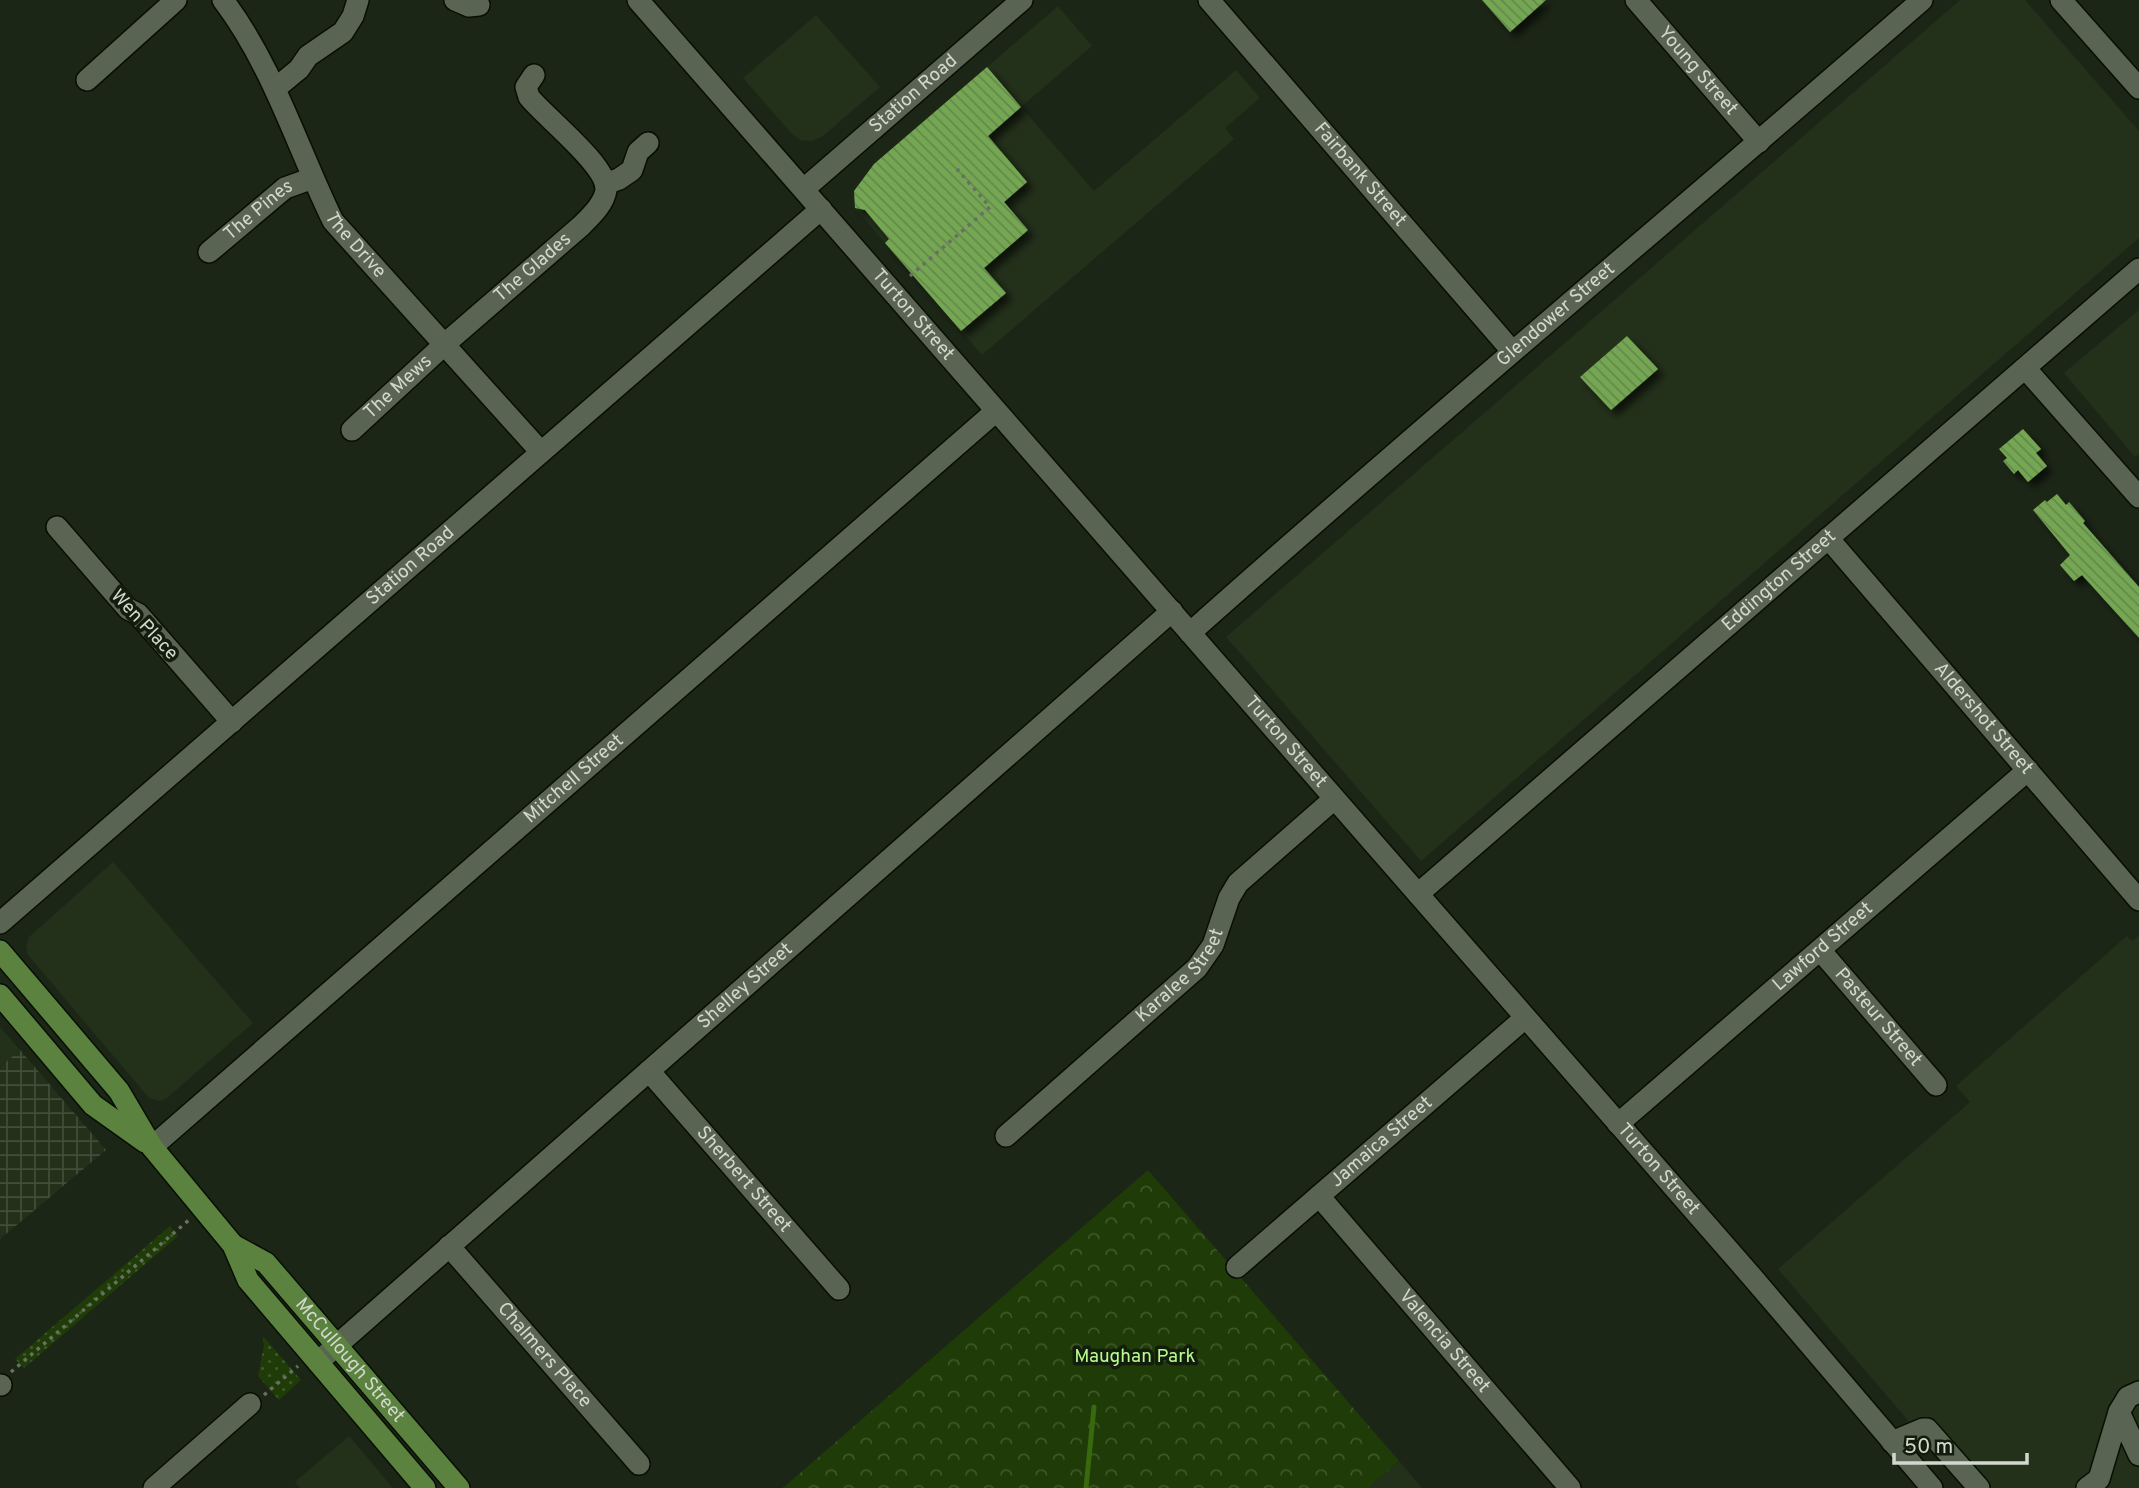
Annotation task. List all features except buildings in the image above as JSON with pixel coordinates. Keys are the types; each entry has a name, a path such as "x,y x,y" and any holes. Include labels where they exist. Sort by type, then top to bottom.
{"main road":[{"name":"McCullough Street","path":"0,951 119,1091 152,1147 233,1245 248,1280 309,1363 425,1488"},
{"name":"McCullough Street","path":"0,995 93,1105 152,1147"},
{"name":"McCullough Street","path":"233,1245 266,1263 458,1488"}],"street":[{"path":"87,80 176,0"},
{"name":"The Drive","path":"223,0 276,89 333,221 446,343 541,452"},
{"path":"276,89 299,69 307,56 343,32 353,16 358,0"},
{"path":"456,0 469,6 479,5"},
{"name":"Turton Street","path":"638,0 1618,1124 1931,1488"},
{"name":"Station Road","path":"804,189 1023,0"},
{"name":"Fairbank Street","path":"1209,0 1512,351"},
{"name":"Young Street","path":"1636,0 1759,142"},
{"name":"Glendower Street","path":"1190,633 1512,351 1922,0"},
{"path":"2061,0 2139,88"},
{"path":"534,75 526,87 529,97 590,159 603,175 604,184 620,179 632,170 638,152 648,143"},
{"name":"The Pines","path":"209,252 285,188 313,178"},
{"name":"The Glades","path":"446,343 582,226 598,208 606,190 604,184"},
{"name":"Station Road","path":"0,923 821,209"},
{"name":"Eddington Street","path":"1418,894 2139,269"},
{"name":"The Mews","path":"352,430 446,343"},
{"path":"2025,368 2139,497"},
{"name":"Mitchell Street","path":"152,1147 996,411"},
{"name":"Wen Place","path":"57,527 128,608 138,614 232,722"},
{"name":"Aldershot Street","path":"1828,538 2139,900"},
{"name":"Shelley Street","path":"309,1363 336,1346 1172,611"},
{"name":"Lawford Street","path":"1618,1124 2028,770"},
{"name":"Karalee Street","path":"1006,1136 1196,968 1213,945 1229,898 1238,883 1334,799"},
{"name":"Pasteur Street","path":"1820,950 1936,1085"},
{"name":"Jamaica Street","path":"1237,1267 1525,1018"},
{"name":"Sherbert Street","path":"649,1070 839,1289"},
{"name":"Valencia Street","path":"1320,1196 1570,1488"},
{"name":"Chalmers Place","path":"449,1246 639,1464"},
{"path":"2087,1488 2099,1479 2119,1412 2128,1397 2139,1392"},
{"path":"153,1488 250,1404"},
{"path":"2119,1412 2139,1455"},
{"path":"1892,1442 1927,1429 1979,1488"}],"path":[{"path":"910,276 990,207 957,169"},
{"path":"1,1385 13,1369 203,1208"},
{"path":"250,1404 309,1363"}],"shaded area":[{"path":"1960,0 2025,0 2139,131 2139,238 1421,861 1226,637"},
{"path":"1058,6 1092,46 1021,107 1094,191 1236,70 1260,98 1225,128 1234,139 982,355 855,208 854,191 874,164"},
{"path":"816,15 880,87 822,137 812,141 800,140 791,133 743,78"},
{"path":"2139,310 2139,454 2135,457 2064,373"},
{"path":"113,862 253,1023 167,1098 160,1101 149,1098 28,955 26,946 29,937"},
{"path":"2127,936 2132,941 2139,936 2139,1488 1966,1488 1778,1269 1970,1102 1956,1086"},
{"path":"0,1027 20,1050 0,1067"},
{"path":"20,1050 106,1150 0,1239 0,1067"},
{"path":"349,1436 393,1488 300,1488 295,1482"},
{"path":"1399,1461 1422,1488 1368,1488"}],"green space":[{"name":"Maughan Park","path":"1148,1170 1399,1461 1368,1488 783,1488"},
{"path":"170,1226 178,1236 24,1368 15,1359"},
{"path":"263,1336 301,1380 279,1400 258,1376 264,1345"}],"waterway":[{"path":"1086,1488 1094,1407"}]}
